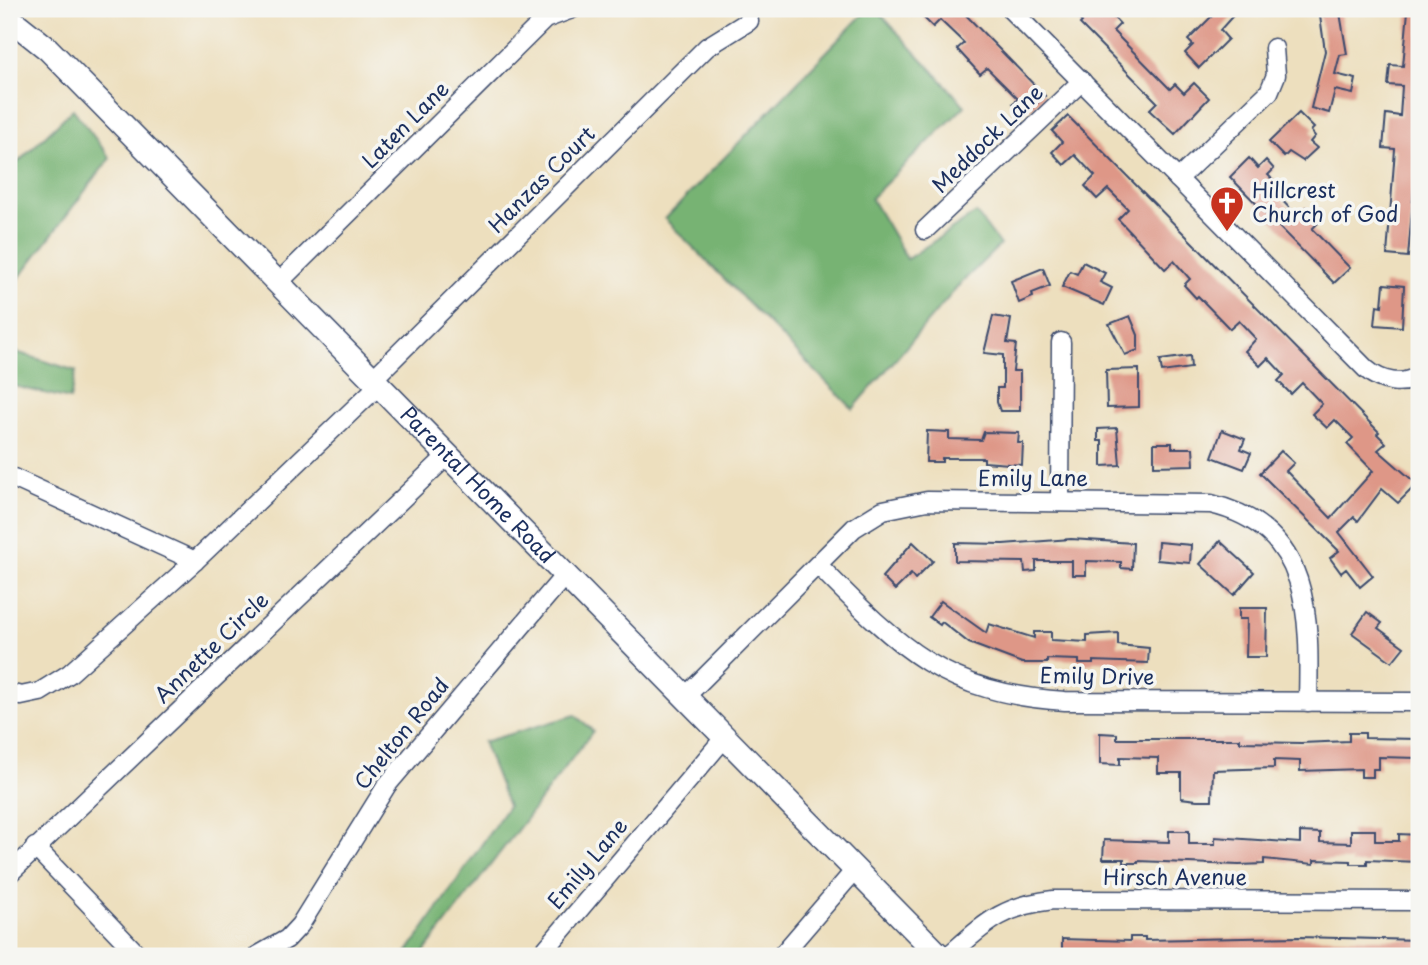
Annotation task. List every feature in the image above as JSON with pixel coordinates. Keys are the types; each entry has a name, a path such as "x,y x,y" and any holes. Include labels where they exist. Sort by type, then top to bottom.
{"street":[{"name":"Laten Lane","path":"278,283 545,19 572,9"},
{"path":"1010,9 1366,369 1388,381 1418,383"},
{"name":"Parental Home Road","path":"9,18 48,49 940,956"},
{"name":"Hanzas Court","path":"9,693 21,696 40,692 69,674 195,561 707,47 749,21"},
{"path":"1178,179 1269,92 1276,75 1274,48"},
{"name":"Meddock Lane","path":"925,230 1082,81"},
{"path":"1060,502 1062,342"},
{"name":"Annette Circle","path":"9,874 448,455"},
{"path":"9,475 195,561"},
{"name":"Emily Lane","path":"685,696 854,528 868,518 899,505 926,501 1060,502 1211,504 1232,509 1266,530 1290,561 1306,599 1309,640 1308,702"},
{"name":"Emily Drive","path":"818,565 883,631 909,652 935,668 985,690 1065,701 1419,702"},
{"name":"Chelton Road","path":"257,956 287,939 300,925 387,785 565,575"},
{"name":"Emily Lane","path":"540,956 725,737"},
{"path":"35,848 139,956"},
{"path":"781,956 855,870"},
{"name":"Hirsch Avenue","path":"948,956 996,915 1015,906 1044,901 1419,901"}],"green space":[{"path":"868,9 876,9 965,106 871,198 907,259 976,213 1000,245 961,283 853,409 665,219"},
{"path":"73,109 110,158 9,291 9,171"},
{"path":"9,327 16,352 76,371 70,399 9,385"},
{"path":"575,715 593,731 421,956 405,956 508,806 483,742"}],"building":[{"path":"928,9 960,9 1045,96 1029,110 1026,106 1021,111 1013,103 1018,99 987,68 980,74 957,49 964,43 940,20 933,27 924,18 931,11"},
{"path":"1069,9 1106,9 1120,24 1113,31 1170,89 1175,84 1184,93 1194,83 1209,98 1175,134 1149,110 1157,102 1080,24 1082,22"},
{"path":"1219,9 1239,9 1220,30 1228,39 1199,68 1185,53 1193,45 1188,40"},
{"path":"1408,11 1419,12 1419,128 1408,257 1387,255 1395,149 1383,148 1386,114 1400,116 1402,86 1388,85 1390,65 1403,66"},
{"path":"1340,13 1347,54 1340,55 1335,74 1356,79 1353,94 1335,90 1329,113 1311,108 1325,51 1320,16"},
{"path":"1299,113 1314,128 1311,131 1315,136 1310,142 1317,148 1303,161 1289,152 1284,157 1269,142"},
{"path":"1068,116 1379,432 1377,434 1386,443 1378,450 1417,484 1398,503 1382,489 1358,521 1354,517 1339,532 1373,576 1360,587 1346,569 1341,573 1330,558 1339,551 1260,473 1281,451 1294,463 1286,471 1331,518 1373,471 1347,444 1353,438 1335,420 1327,428 1312,414 1322,404 1302,383 1291,394 1278,381 1284,375 1268,358 1260,366 1245,351 1256,339 1239,321 1230,329 1198,296 1196,298 1184,285 1190,279 1174,261 1165,269 1118,219 1128,209 1108,189 1097,199 1085,186 1095,176 1075,155 1064,165 1052,152 1062,142 1052,131"},
{"path":"1249,158 1258,168 1266,160 1274,169 1268,175 1281,188 1276,194 1297,216 1306,207 1320,221 1312,229 1350,268 1334,283 1230,177"},
{"path":"1083,262 1105,273 1100,282 1112,288 1104,305 1062,287 1070,271 1077,274"},
{"path":"1043,268 1050,286 1032,293 1033,297 1019,303 1011,281"},
{"path":"1384,284 1404,286 1402,327 1375,325 1377,305 1382,306"},
{"path":"993,316 1011,319 1007,343 1016,344 1013,371 1020,371 1020,411 1000,411 997,402 997,388 1003,388 1003,355 984,353"},
{"path":"1130,316 1138,335 1138,350 1125,355 1109,324"},
{"path":"1190,356 1191,368 1162,372 1160,360"},
{"path":"1139,369 1139,407 1107,408 1106,370"},
{"path":"1117,428 1120,465 1102,466 1102,441 1098,441 1098,429"},
{"path":"1222,430 1245,439 1241,449 1251,453 1244,469 1212,457"},
{"path":"927,431 949,432 949,439 981,440 984,432 1019,433 1018,443 1023,443 1022,465 984,462 984,458 942,458 942,462 926,462"},
{"path":"1154,443 1172,443 1172,448 1193,448 1194,465 1154,466"},
{"path":"1071,539 1133,543 1132,569 1121,568 1121,562 1086,561 1086,575 1072,575 1072,561 1036,561 1036,571 1025,572 1024,562 955,561 955,543 1003,544"},
{"path":"1220,541 1254,572 1234,595 1200,564"},
{"path":"913,542 933,561 915,579 911,574 895,590 882,577"},
{"path":"1158,542 1191,545 1190,563 1157,560"},
{"path":"941,601 986,633 989,624 1034,638 1034,632 1051,632 1051,640 1087,642 1087,635 1118,633 1118,645 1149,648 1148,663 1093,661 1093,664 1079,664 1079,660 1047,659 1047,663 1022,663 969,643 942,622 940,625 929,617"},
{"path":"1239,608 1267,608 1266,657 1246,657 1247,619 1239,619"},
{"path":"1367,612 1382,623 1378,628 1404,647 1392,662 1352,633"},
{"path":"1100,733 1117,734 1117,739 1240,739 1240,742 1301,743 1349,741 1349,733 1365,733 1365,738 1419,739 1419,758 1379,757 1379,769 1373,769 1373,777 1361,777 1361,769 1300,771 1300,761 1274,760 1274,768 1213,770 1212,800 1197,800 1181,798 1181,773 1158,773 1158,758 1120,757 1120,765 1100,764"},
{"path":"1351,830 1375,830 1375,841 1399,841 1399,834 1419,835 1419,862 1367,860 1367,864 1351,864 1351,861 1314,860 1314,864 1264,859 1264,864 1239,865 1138,861 1124,863 1124,859 1103,859 1104,840 1169,842 1169,831 1189,831 1189,844 1215,844 1215,837 1300,843 1300,832 1320,833 1320,842 1351,843"},
{"path":"1130,937 1145,937 1145,940 1299,937 1419,940 1419,956 1062,956 1062,939 1130,941"}],"place":[{"name":"Hillcrest Church of God","path":"1227,233"}]}
